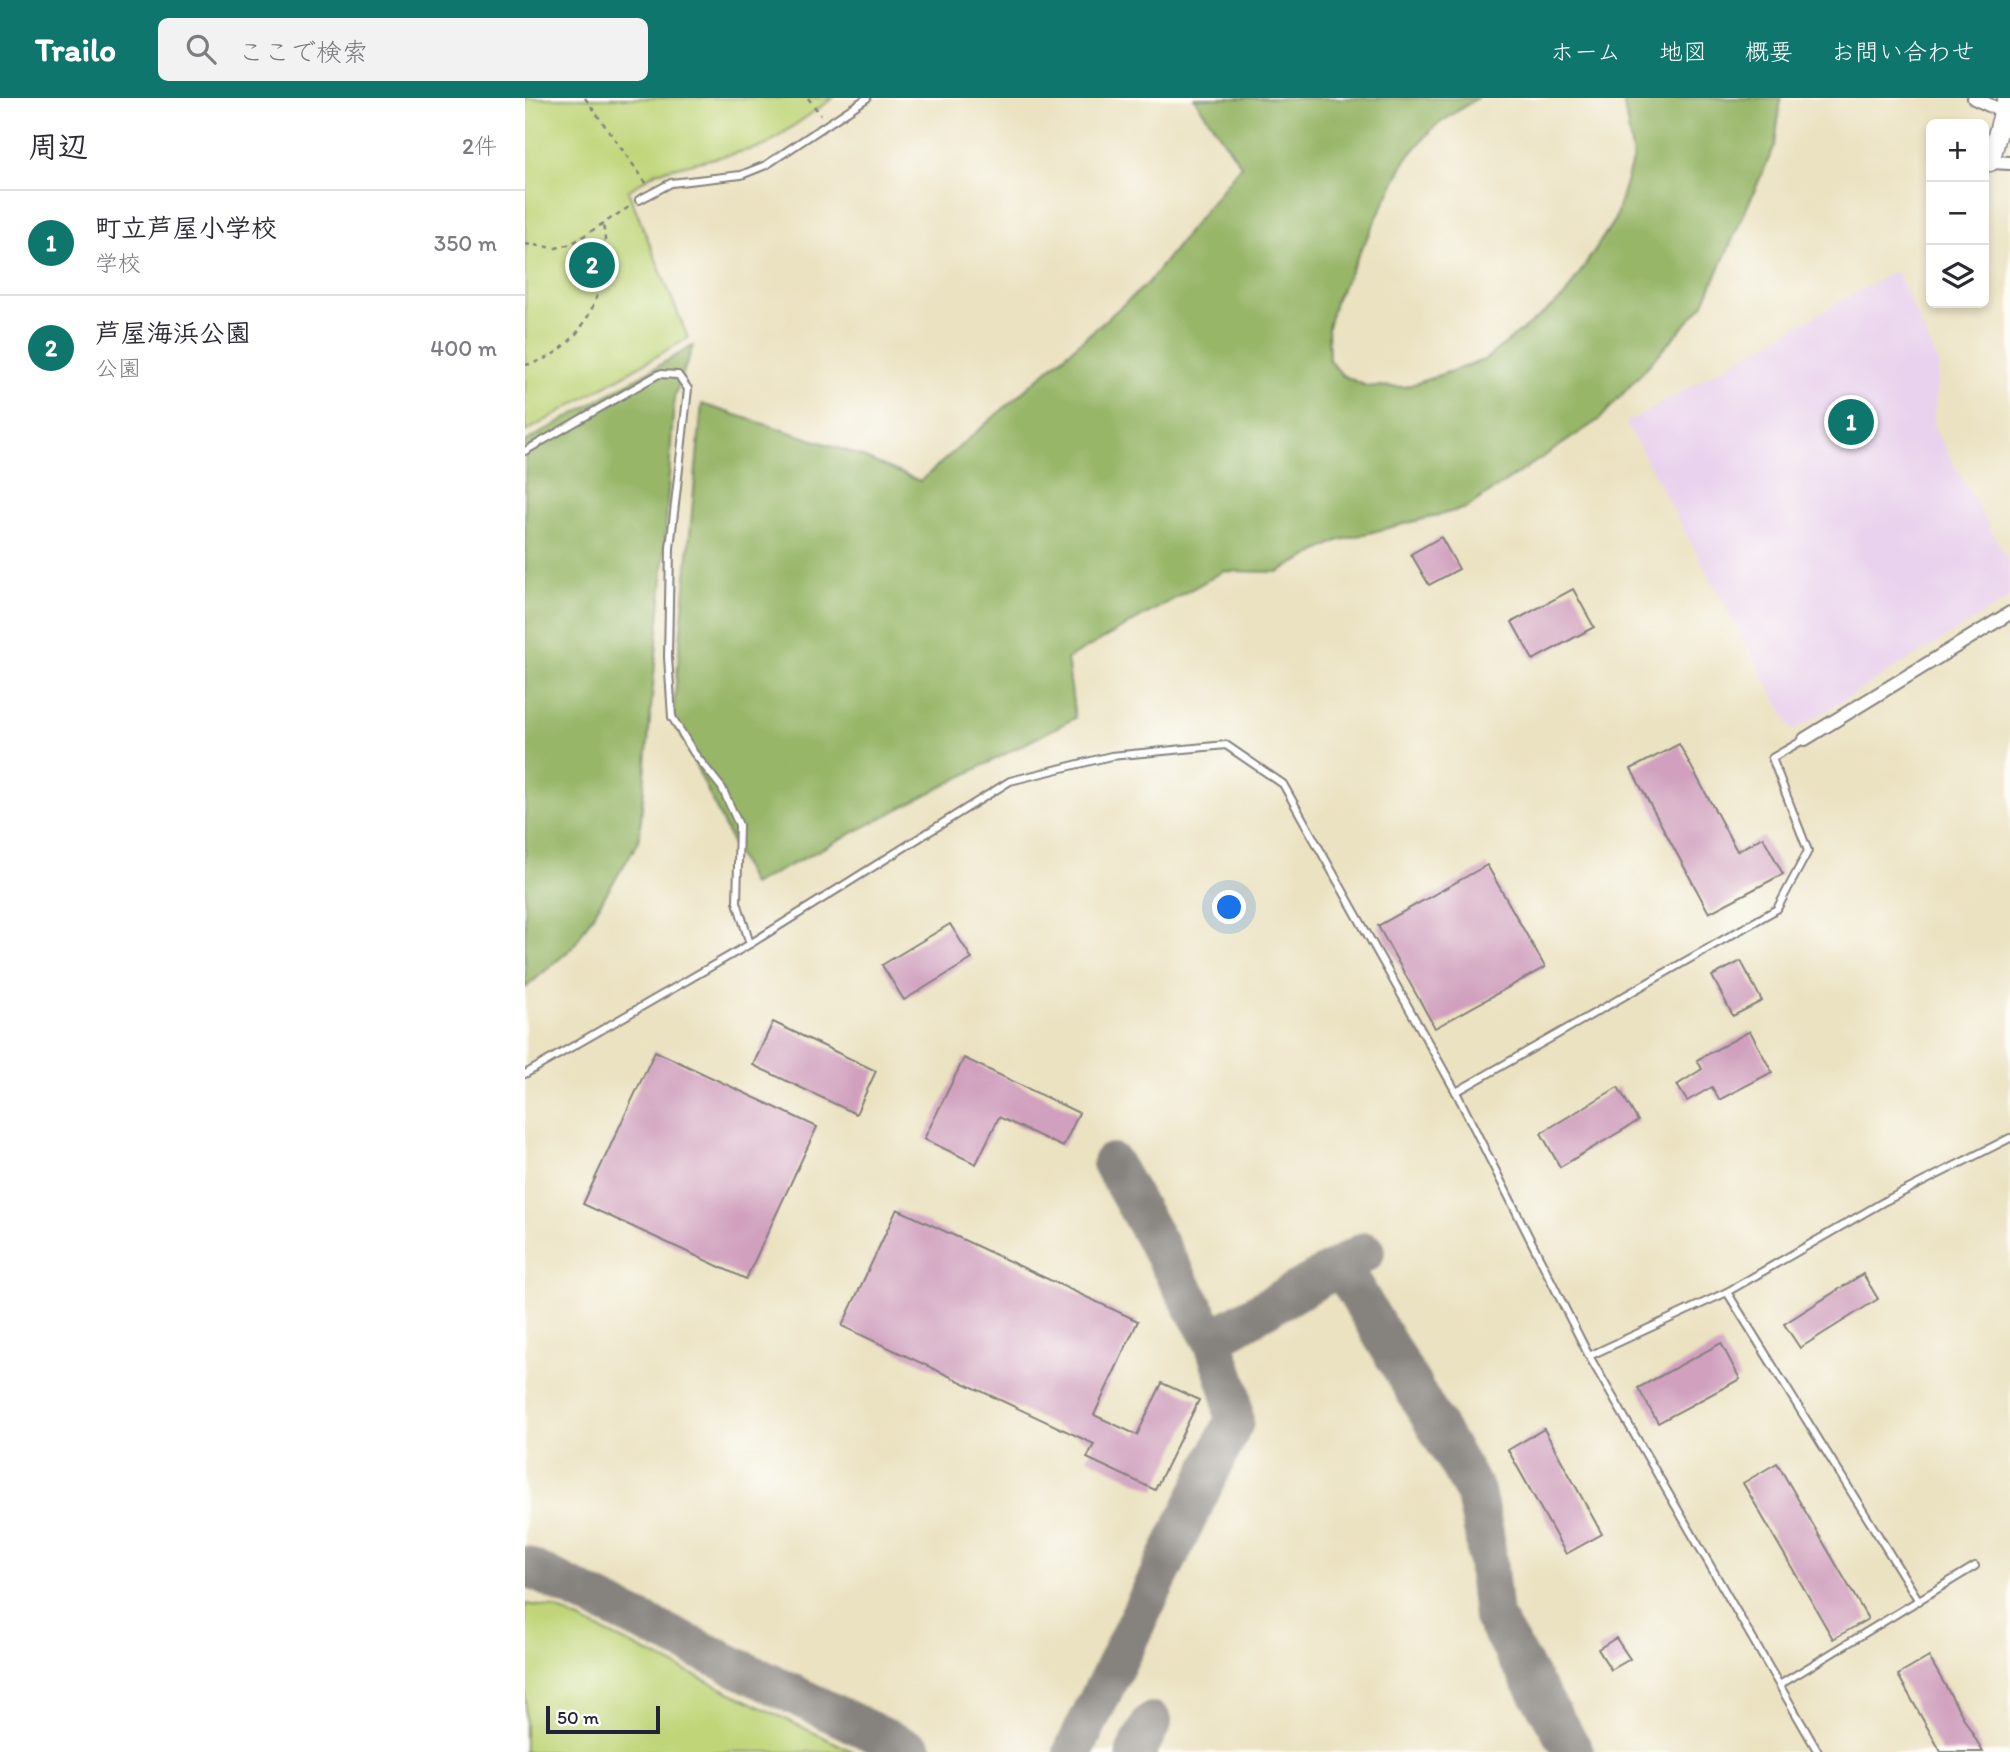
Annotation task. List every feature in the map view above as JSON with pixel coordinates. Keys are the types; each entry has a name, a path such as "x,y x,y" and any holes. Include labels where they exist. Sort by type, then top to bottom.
{"street":[{"path":"1974,98 2004,105 1990,162 2010,163"},
{"path":"1805,739 2010,613"}],"lane":[{"path":"639,200 671,183 741,175 766,165 867,98"},
{"path":"525,451 659,374 678,375 688,389 670,548 668,657 672,717 694,753 722,788 739,825 737,902 750,944"},
{"path":"1456,1092 1777,909 1808,851 1772,758 1805,739"},
{"path":"525,1074 750,944 1010,781 1111,756 1226,745 1283,784 1456,1092 1589,1356 1818,1752"},
{"path":"1589,1356 1727,1292 1885,1201 2010,1138"},
{"path":"1727,1292 1919,1601"},
{"path":"1781,1684 1975,1566"}],"path":[{"path":"586,98 653,193"},
{"path":"808,98 822,117"},
{"path":"525,244 556,248 571,244 639,200"},
{"path":"525,365 558,350 577,333 593,309 606,266 603,225"}],"shaded area":[{"path":"1896,270 1939,364 1933,426 2010,564 2010,598 1793,731 1626,423"}],"green space":[{"path":"525,98 833,98 765,146 656,172 628,191 688,338 525,432"},
{"path":"1194,98 1477,98 1434,127 1406,159 1335,302 1328,327 1329,360 1342,375 1366,386 1405,387 1484,360 1564,297 1615,219 1633,158 1623,98 1781,98 1775,145 1703,305 1600,419 1466,508 1337,541 1278,572 1224,571 1067,659 1075,718 752,885 673,717 702,404 848,451 920,481 1147,284 1241,165"},
{"path":"693,346 674,398 662,588 639,841 573,947 525,988 525,442"},
{"path":"525,1604 555,1608 854,1752 525,1752"}],"building":[{"path":"1441,537 1459,569 1429,585 1411,554"},
{"path":"1573,589 1594,627 1533,660 1512,622"},
{"path":"1679,744 1737,851 1763,837 1783,874 1709,913 1631,769"},
{"path":"1487,865 1545,967 1435,1028 1378,926"},
{"path":"950,924 972,959 904,1000 882,965"},
{"path":"1741,961 1762,1001 1733,1016 1712,976"},
{"path":"773,1022 876,1071 856,1114 753,1065"},
{"path":"1750,1031 1772,1072 1719,1100 1712,1087 1687,1101 1677,1085 1702,1069 1697,1060"},
{"path":"655,1051 817,1127 746,1279 583,1204"},
{"path":"964,1058 1079,1113 1063,1147 999,1117 976,1164 924,1139"},
{"path":"1618,1087 1638,1121 1560,1167 1541,1133"},
{"path":"897,1209 1138,1321 1094,1415 1137,1435 1162,1383 1199,1400 1155,1490 1087,1458 1094,1444 842,1326"},
{"path":"1863,1274 1878,1299 1800,1348 1784,1324"},
{"path":"1721,1343 1740,1379 1658,1423 1638,1388"},
{"path":"1544,1429 1602,1534 1566,1554 1508,1450"},
{"path":"1777,1463 1868,1619 1833,1639 1743,1483"},
{"path":"1616,1638 1630,1659 1611,1670 1598,1649"},
{"path":"1929,1657 1983,1752 1941,1752 1898,1675"}],"taxiway":[{"path":"1073,1752 1234,1422 1231,1394 1214,1343 1112,1163"},
{"path":"1212,1339 1365,1252"},
{"path":"1341,1266 1475,1492 1484,1533 1493,1617 1574,1752"},
{"path":"525,1566 914,1752"},
{"path":"1136,1752 1152,1722"}],"place":[{"name":"芦屋海浜公園","path":"592,265"},
{"name":"町立芦屋小学校","path":"1851,422"}]}
